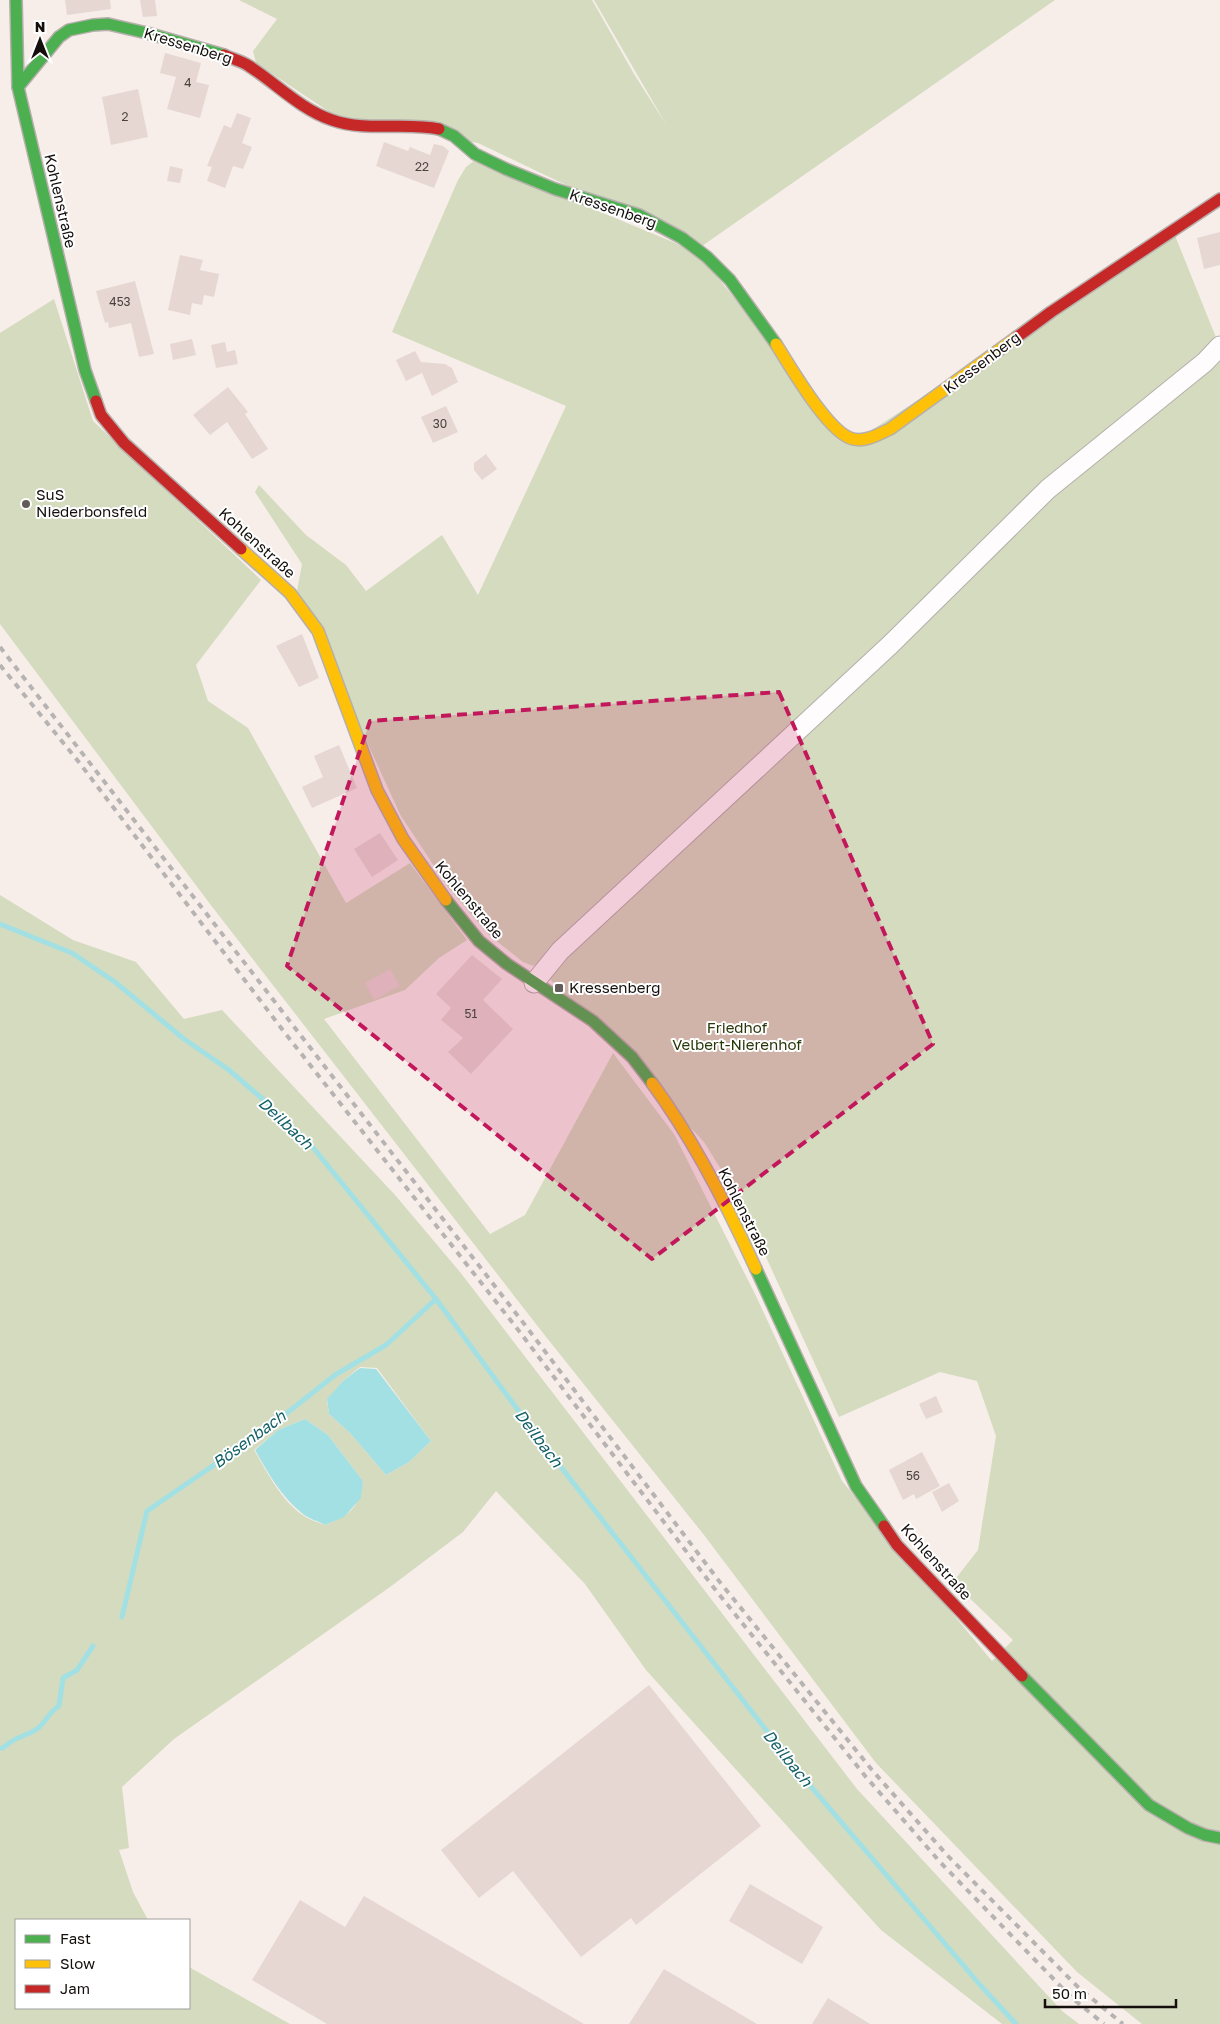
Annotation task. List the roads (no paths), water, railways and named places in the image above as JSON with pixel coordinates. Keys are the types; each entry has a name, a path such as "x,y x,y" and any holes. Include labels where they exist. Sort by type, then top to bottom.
{"main road":[{"name":"Kohlenstraße","path":"16,0 18,88 84,370 101,415 124,443 290,594 318,631 377,790 403,839 439,892 479,941 534,983 593,1021 632,1057 689,1138 738,1229 856,1486 897,1545 1104,1761 1149,1805 1188,1828 1205,1835 1220,1838"},
{"name":"Kressenberg","path":"18,88 59,37 69,30 108,24 182,42 238,60 248,65 314,113 330,120 347,124 430,128 445,131 460,140 470,150 528,179 569,195 638,215 665,227 690,242 725,273 740,292 828,421 839,432 853,439 870,438 912,414 1051,312 1220,199"}],"street":[{"path":"534,983 560,951 890,645 1048,489 1205,362 1220,346"}],"water":[{"path":"360,1368 376,1369 431,1441 409,1462 386,1475 350,1433 329,1414 327,1399 343,1381"},
{"path":"305,1419 328,1435 363,1481 361,1498 344,1517 325,1525 305,1516 295,1508 270,1476 255,1450 278,1430"}],"waterway":[{"name":"Deilbach","path":"0,924 72,953 115,982 184,1039 229,1070 311,1145 436,1299 543,1444 802,1776 981,1986 1016,2024"},
{"name":"Bösenbach","path":"122,1617 147,1511 268,1428 335,1375 386,1345 436,1299"},
{"name":"Bösenbach","path":"0,1748 33,1732 59,1706 63,1678 77,1670 93,1646"}],"railway":[{"path":"0,647 525,1325 719,1581 872,1770 947,1855 1079,1988 1123,2024"},
{"path":"0,665 78,761 285,1033 519,1331 714,1588 866,1777 940,1862 1072,1998 1104,2024"}],"place":[{"name":"SuS Niederbonsfeld","path":"26,504"},
{"name":"Kressenberg","path":"559,988"}],"park label":[{"name":"Friedhof Velbert-Nierenhof","path":"737,1036"}]}
